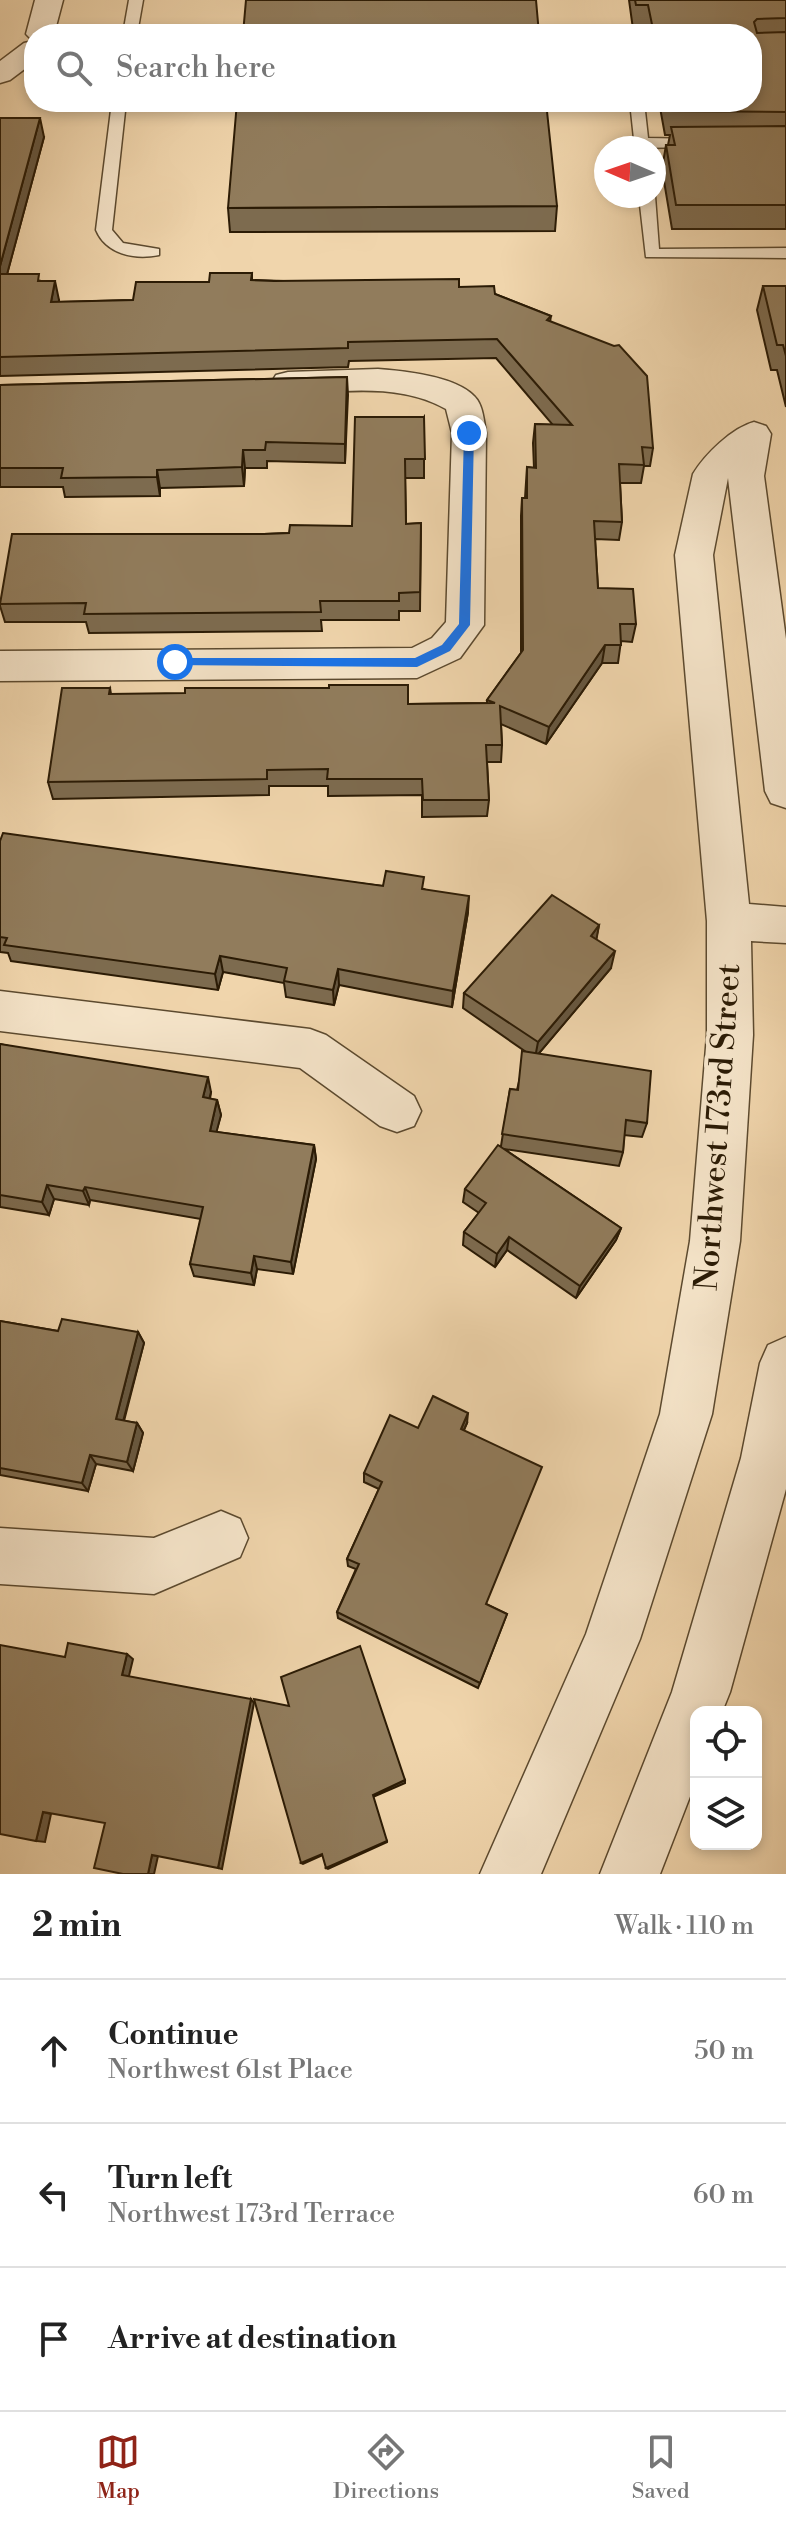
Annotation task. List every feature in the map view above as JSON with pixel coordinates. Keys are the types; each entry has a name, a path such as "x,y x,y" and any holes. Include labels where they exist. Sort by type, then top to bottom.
{"street":[{"path":"43,24 49,0"},
{"path":"0,666 175,662 417,663 446,648 465,625 469,433 462,403 443,389 397,380 254,384"},
{"name":"Northwest 173rd Street","path":"770,434 746,476 786,791"},
{"name":"Northwest 173rd Street","path":"510,1874 612,1639 686,1414 715,1241 730,1035 729,921 694,555 711,474 770,434"},
{"name":"Northwest 173rd Street","path":"729,921 786,925"},
{"path":"0,1011 310,1049 397,1111"},
{"path":"630,1874 701,1692 768,1458 786,1363"},
{"path":"0,1556 39,1561 154,1566 221,1538"}],"lane":[{"path":"132,24 136,0"},
{"path":"118,112 104,230 107,240 116,248 153,252"},
{"path":"638,112 641,136"},
{"path":"666,144 714,143"},
{"path":"648,208 652,254 786,253"}],"building":[{"path":"246,0 536,0 538,24 244,24"},
{"path":"635,0 786,0 786,18 757,19 755,24 652,24 648,5 636,5"},
{"path":"786,32 786,112 762,112 762,33"},
{"path":"236,112 547,112 557,206 228,208"},
{"path":"0,118 40,118 0,266"},
{"path":"786,126 786,205 676,205 666,145 675,145 671,127"},
{"path":"210,273 252,273 251,280 274,281 459,279 459,287 494,286 495,294 551,316 547,320 614,346 619,345 647,376 653,448 642,447 644,465 619,464 622,522 594,521 598,588 633,589 636,624 620,624 621,645 605,645 549,727 500,706 502,745 486,745 489,800 423,800 422,779 327,779 328,769 267,770 267,779 48,782 62,688 110,688 109,694 185,693 185,688 408,685 408,704 495,703 487,700 523,650 522,498 527,498 527,467 536,468 535,424 572,425 497,339 348,342 348,348 0,357 0,274 39,274 38,281 55,281 51,302 133,300 136,282 209,282"},
{"path":"763,286 786,286 786,356 783,345 777,345"},
{"path":"347,377 345,444 266,442 265,450 243,450 242,467 157,470 157,477 61,478 63,468 0,468 0,385"},
{"path":"355,417 424,417 425,459 405,459 406,524 421,523 420,592 399,593 399,601 320,601 321,612 84,614 86,603 0,604 12,534 264,534 289,533 290,525 352,526"},
{"path":"3,833 383,886 386,871 424,877 422,889 469,896 453,991 338,969 333,990 284,981 287,968 220,956 215,974 4,945 7,938 0,937 0,841"},
{"path":"552,895 599,925 591,936 615,951 538,1042 464,993"},
{"path":"0,1044 208,1077 203,1097 217,1100 210,1131 314,1145 291,1262 254,1256 251,1273 190,1264 203,1207 85,1187 83,1191 47,1185 42,1202 0,1195"},
{"path":"522,1051 651,1071 647,1123 626,1120 623,1152 502,1134 510,1089 518,1090"},
{"path":"498,1145 621,1228 580,1286 509,1237 497,1254 464,1232 486,1203 465,1189"},
{"path":"62,1319 138,1332 116,1419 137,1423 127,1462 90,1455 82,1483 0,1468 0,1321 58,1331"},
{"path":"433,1396 468,1413 461,1429 542,1467 486,1604 507,1614 480,1683 337,1612 359,1564 347,1559 382,1482 364,1473 390,1415 418,1428"},
{"path":"68,1643 127,1654 122,1675 251,1699 218,1868 152,1855 148,1874 123,1874 94,1868 105,1823 43,1812 36,1841 0,1834 0,1645 65,1657"},
{"path":"360,1646 405,1780 373,1795 387,1841 326,1868 322,1854 301,1863 254,1699 289,1706 281,1677"}],"route":[{"path":"175,662 417,663 446,648 465,625 469,433"}]}
